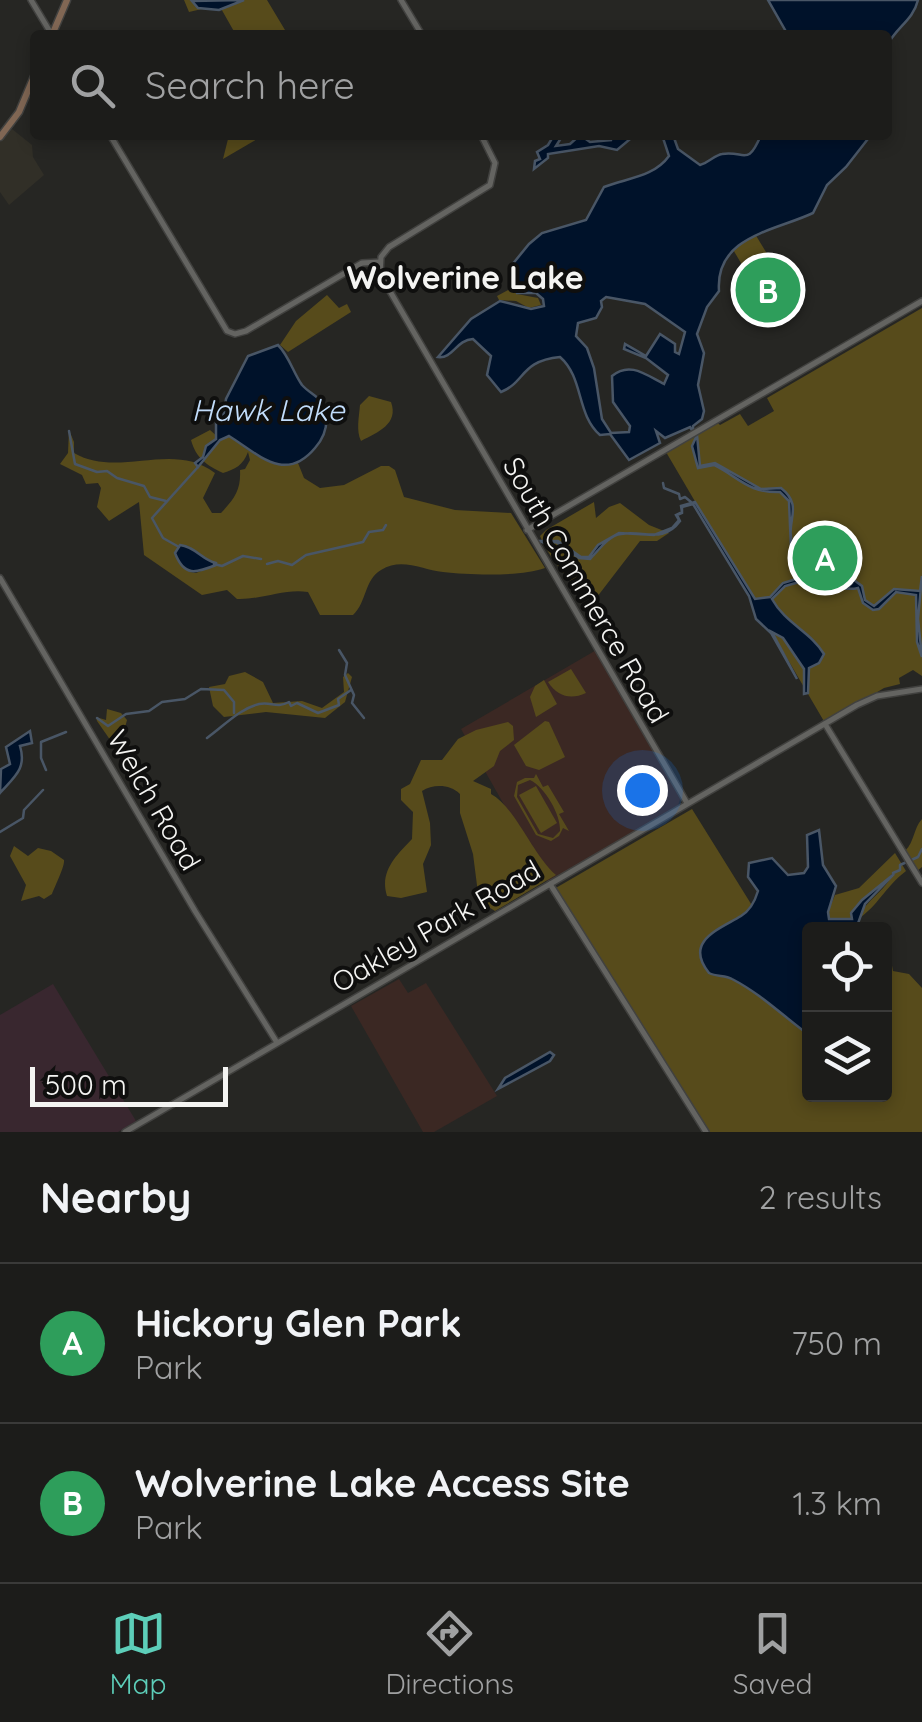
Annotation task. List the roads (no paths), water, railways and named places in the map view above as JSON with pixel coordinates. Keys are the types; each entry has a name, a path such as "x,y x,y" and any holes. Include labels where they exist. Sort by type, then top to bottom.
{"main road":[{"path":"54,30 68,0"},
{"path":"0,137 18,112 30,85"}],"street":[{"path":"32,0 49,30"},
{"path":"401,0 419,30"},
{"path":"113,140 220,324 228,331 242,332 362,263 380,262 389,247 490,185 495,163 484,140"},
{"name":"South Commerce Road","path":"380,262 386,290 687,804"},
{"path":"527,530 922,301"},
{"name":"Welch Road","path":"0,578 195,911 276,1041"},
{"path":"687,804 867,700 922,688"},
{"path":"825,724 922,883"},
{"name":"Oakley Park Road","path":"125,1132 687,804"},
{"path":"550,884 706,1132"}],"water":[{"path":"244,0 219,10 198,8 192,1"},
{"path":"768,0 918,0 892,38 892,30 785,30"},
{"path":"551,140 560,140 556,146 574,140 629,140 617,150 599,146 548,154 534,169 535,161 540,159 537,152"},
{"name":"Wolverine Lake","path":"664,140 675,140 678,149 700,165 722,154 749,154 758,140 867,140 827,185 813,213 750,238 727,258 720,273 719,291 707,307 697,334 704,353 698,385 702,419 693,426 693,432 690,427 665,438 656,431 660,443 629,460 610,434 600,435 592,426 573,375 560,357 530,367 501,392 487,375 491,356 473,339 438,357 471,319 500,301 531,309 544,306 536,293 517,293 511,266 529,244 542,233 586,220 604,187 648,173 669,156","holes":["606,297 645,304 685,332 679,354 675,344 660,334 646,356 625,344 624,349 646,358 668,375 664,384 632,370 612,376 613,402 630,426 629,432 611,433 602,419 587,348 576,336 578,323 596,318"]},
{"name":"Hawk Lake","path":"278,345 302,385 325,408 321,440 304,459 282,465 261,457 229,436 220,440 198,467 195,463 216,439 216,421 224,413 226,399 248,356"},
{"path":"697,435 700,466 715,463 761,489 781,488 788,495 793,508 793,547 811,563 808,583 830,580 849,586 852,583 847,575 862,586 865,600 874,606 894,589 920,591 922,576 918,619 922,657 917,642 916,595 896,592 873,610 863,603 858,588 809,586 803,581 785,586 772,599 824,654 819,663 809,668 808,693 804,694 804,669 783,638 772,632 797,679 771,633 756,619 749,596 693,504 682,507 682,512 681,506 695,502 755,599 770,597 783,583 803,577 809,565 791,549 789,501 780,492 769,492 752,487 714,465 698,468 692,446"},
{"path":"612,537 590,559 579,558 556,542 539,541 558,541 581,557 589,557 598,545"},
{"path":"180,545 216,565 197,571 187,569 175,553"},
{"path":"30,731 32,743 20,746 20,767 0,793 1,769 10,764 6,747"},
{"path":"819,830 823,865 836,886 829,919 852,919 851,913 862,900 894,874 865,904 859,922 802,922 802,1029 743,985 709,973 700,952 707,937 744,914 754,902 758,891 748,877 749,863 772,858 788,875 804,873 808,867 807,835"},
{"path":"550,1052 554,1055 550,1061 498,1089 505,1078"}],"waterway":[{"path":"69,431 75,464 97,472 107,471 144,486 150,497 166,501"},
{"path":"179,547 163,538 152,518 198,467"},
{"path":"663,483 680,499 685,497 691,502"},
{"path":"267,564 278,561 292,565 306,555 363,542 369,532 383,530 386,525"},
{"path":"847,548 841,564 847,575"},
{"path":"214,564 222,566 243,556 261,559"},
{"path":"339,650 347,663 345,675 354,695 352,703 364,718"},
{"path":"97,718 108,726 126,714 149,711 162,702 185,699 201,689 224,690 234,702 234,713"},
{"path":"207,738 252,706 289,702 291,706 297,703 318,713 339,705 338,699 351,690"},
{"path":"46,770 41,742 66,732"},
{"path":"0,832 23,818 24,810 43,790"},
{"path":"893,873 918,857 922,849"}],"place":[{"name":"Wolverine Lake Access Site","path":"768,290"},
{"name":"Hickory Glen Park","path":"825,558"}],"district":[{"name":"Wolverine Lake","path":"465,278"}]}
